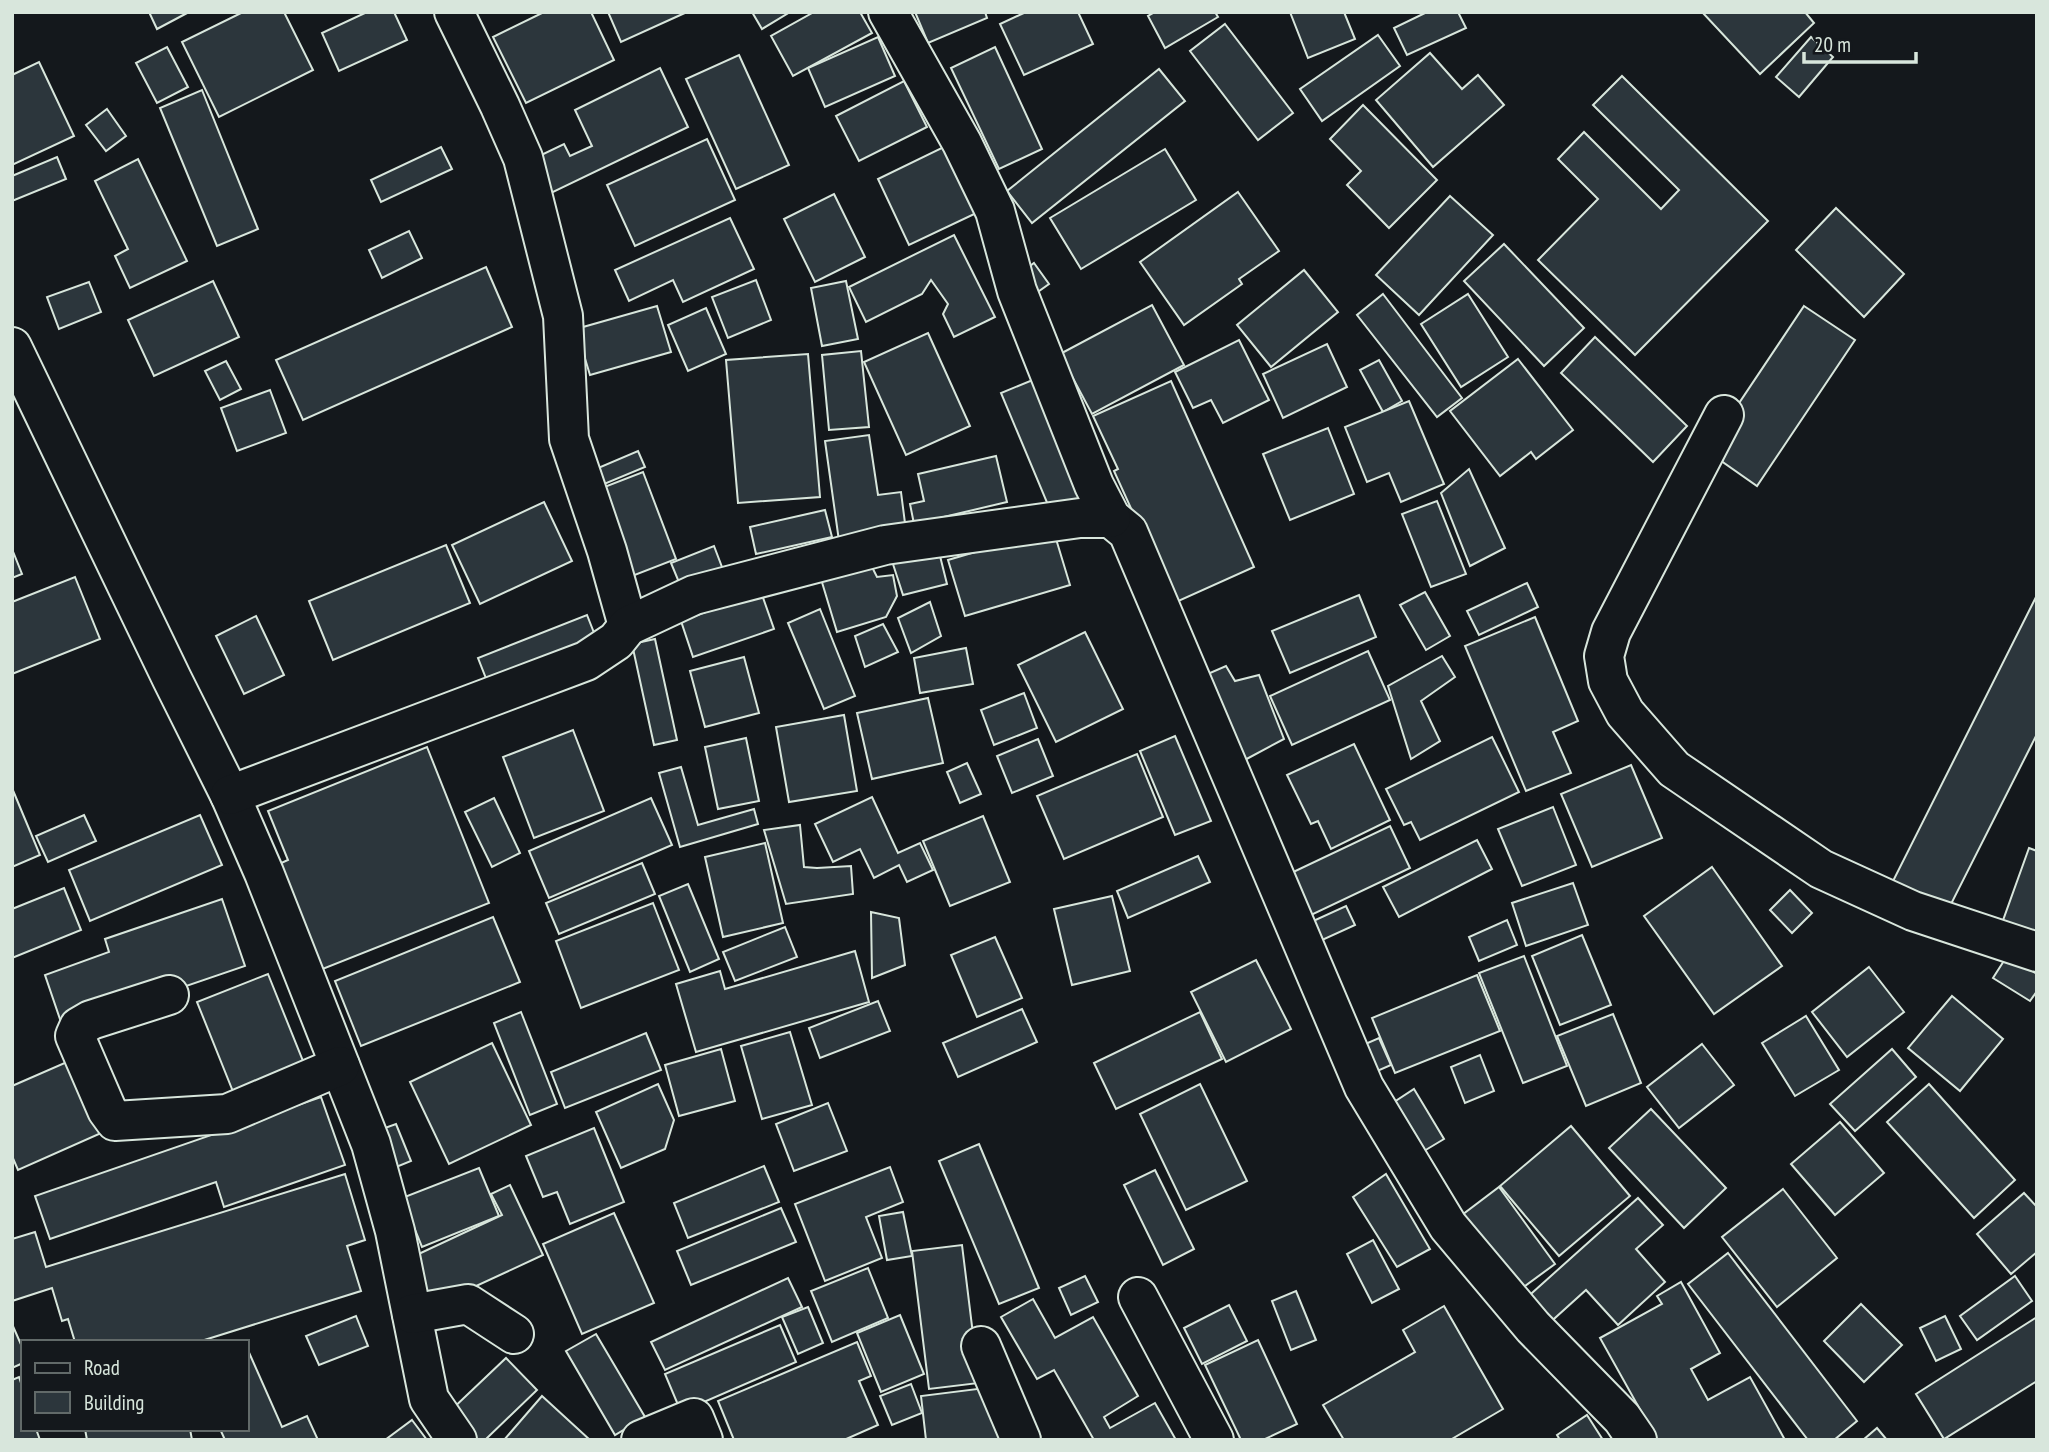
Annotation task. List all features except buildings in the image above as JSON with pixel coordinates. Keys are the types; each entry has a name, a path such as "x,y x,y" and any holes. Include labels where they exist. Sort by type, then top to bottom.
{"street":[{"path":"454,12 523,158 563,316 569,439 607,551 628,626"},
{"path":"888,12 962,143 995,211 1017,291 1094,485 1111,519 1128,531 1364,1087 1448,1226 1532,1327 1622,1418 1637,1440"},
{"path":"12,346 230,795 264,873 371,1144 395,1231 429,1399 457,1440"},
{"path":"1724,415 1611,632 1604,656 1608,681 1625,713 1674,769 1821,869 1913,911 2037,952"},
{"path":"230,795 586,661 616,641 628,626 694,595 885,545 1080,518 1111,519"},
{"path":"169,995 91,1020 79,1027 75,1036 107,1110 115,1121 227,1114 340,1066"},
{"path":"1138,1297 1214,1440"},
{"path":"412,1314 468,1304 514,1334"},
{"path":"981,1346 1021,1440"},
{"path":"641,1440 694,1418 703,1440"}]}
